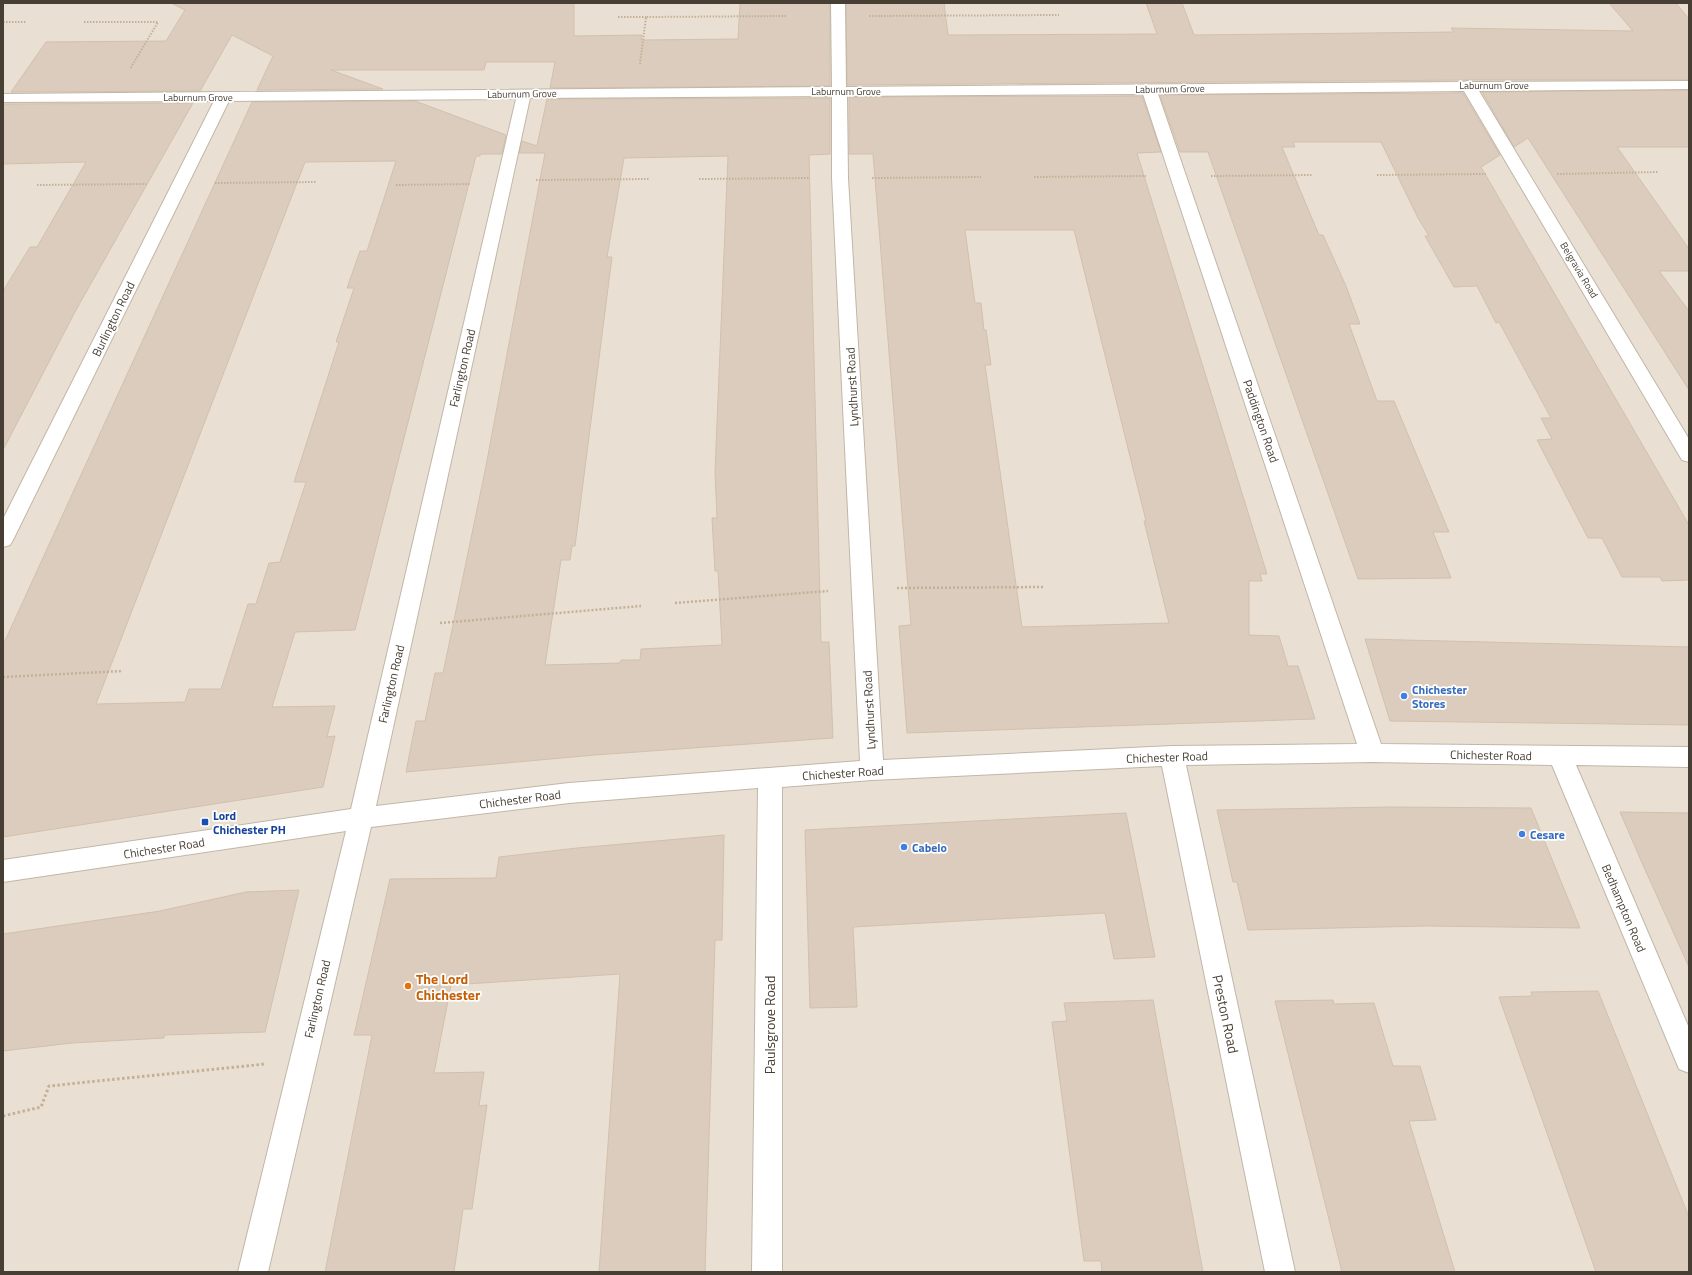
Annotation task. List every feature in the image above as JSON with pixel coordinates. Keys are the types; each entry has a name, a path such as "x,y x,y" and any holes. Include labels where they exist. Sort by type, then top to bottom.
{"street":[{"name":"Lyndhurst Road","path":"838,10 840,178 872,770"},
{"name":"Laburnum Grove","path":"3,98 1468,85 1689,85"},
{"name":"Belgravia Road","path":"1468,85 1689,455"},
{"name":"Paddington Road","path":"1149,89 1372,753"},
{"name":"Farlington Road","path":"253,1272 361,818 524,94"},
{"name":"Burlington Road","path":"3,540 222,97"},
{"name":"Chichester Road","path":"3,870 107,857 361,818 569,793 872,770 1172,756 1372,753 1689,758"},
{"name":"Preston Road","path":"1172,756 1280,1272"},
{"name":"Bedhampton Road","path":"1560,756 1689,1060"},
{"name":"Paulsgrove Road","path":"767,1272 770,777"}],"path":[{"path":"838,10 1059,15"},
{"path":"618,17 786,16"},
{"path":"637,93 646,17"},
{"path":"3,22 26,22"},
{"path":"84,22 158,22 112,98"},
{"path":"1034,177 1313,175"},
{"path":"699,179 981,177"},
{"path":"396,185 649,179"},
{"path":"675,603 862,589 1044,587"},
{"path":"404,627 641,606"},
{"path":"3,677 123,671"},
{"path":"3,1116 41,1107 49,1086 303,1060"}],"shaded area":[{"path":"3,3 1689,3 1689,1272 3,1272"}],"building":[{"path":"171,3 574,3 574,36 642,35 641,40 738,39 740,3 830,3 830,86 550,88 555,62 486,62 484,70 331,70 383,89 257,90 273,56 232,35 200,91 11,92 46,42 166,41 185,10"},
{"path":"846,3 944,3 948,35 1157,34 1146,3 1182,3 1194,35 1454,32 1451,28 1633,31 1609,3 1676,3 1689,19 1689,80 1468,80 847,85"},
{"path":"1689,90 1689,147 1617,147 1689,249 1689,271 1659,271 1689,311 1689,390 1528,138 1514,147 1482,92"},
{"path":"1463,93 1500,155 1481,167 1689,525 1689,580 1662,581 1660,577 1622,577 1602,538 1588,538 1537,440 1552,439 1541,418 1551,418 1499,322 1496,323 1477,286 1454,287 1425,236 1429,236 1418,218 1381,142 1293,142 1295,147 1282,147 1319,235 1323,235 1346,286 1360,324 1349,324 1377,401 1394,401 1449,532 1433,532 1451,578 1358,579 1208,152 1180,152 1160,95"},
{"path":"1142,96 1161,152 1137,153 1267,574 1260,574 1262,581 1249,581 1249,635 1279,636 1288,666 1298,666 1315,719 907,733 899,626 911,625 873,154 849,154 849,97","holes":["965,230 1074,230 1146,521 1144,521 1169,623 1022,627 985,365 991,365 986,330 984,330 981,303 975,303"]},
{"path":"830,98 830,154 809,155 821,642 829,642 833,738 595,755 406,772 416,721 425,721 435,673 443,673 485,471 545,153 519,153 522,141 537,146 547,99","holes":["728,156 715,472 717,518 712,518 715,571 718,571 722,645 641,649 640,660 621,660 620,663 545,665 561,560 570,560 572,546 575,546 612,257 607,257 624,158"]},
{"path":"415,101 506,135 502,154 480,154 480,156 476,156 355,630 295,632 272,707 335,706 327,737 335,736 323,787 3,837 3,645 252,102","holes":["396,161 367,251 360,251 347,288 354,288 336,342 339,342 294,482 306,482 280,562 269,563 256,604 248,604 221,689 189,689 185,702 96,704 305,162"]},
{"path":"193,103 76,310 3,450 3,291 30,247 37,247 86,162 3,164 3,104"},
{"path":"1365,639 1689,647 1689,725 1390,721"},
{"path":"1390,807 1531,808 1580,928 1426,926 1248,930 1237,882 1233,882 1217,810"},
{"path":"1620,812 1689,813 1689,967 1643,865"},
{"path":"1126,813 1155,957 1114,959 1105,913 853,927 857,1007 810,1008 805,830"},
{"path":"724,835 722,940 715,940 705,1272 599,1272 620,974 451,985 434,1073 484,1072 479,1106 487,1105 472,1209 463,1209 454,1272 325,1272 372,1035 354,1035 390,879 496,878 499,857 577,848"},
{"path":"299,890 265,1032 164,1035 164,1038 72,1043 3,1051 3,934 160,911 246,892"},
{"path":"1598,991 1689,1217 1689,1272 1596,1272 1499,997 1532,996 1531,992"},
{"path":"1153,1000 1203,1272 1102,1272 1101,1261 1084,1261 1052,1022 1067,1021 1064,1003"},
{"path":"1333,1000 1334,1004 1374,1003 1393,1066 1420,1066 1436,1120 1409,1121 1455,1272 1342,1272 1275,1001"}],"place":[{"name":"Chichester Stores","path":"1404,696"},
{"name":"Lord Chichester PH","path":"205,822"},
{"name":"Cesare","path":"1522,834"},
{"name":"Cabelo","path":"904,847"},
{"name":"The Lord Chichester","path":"408,986"}]}
